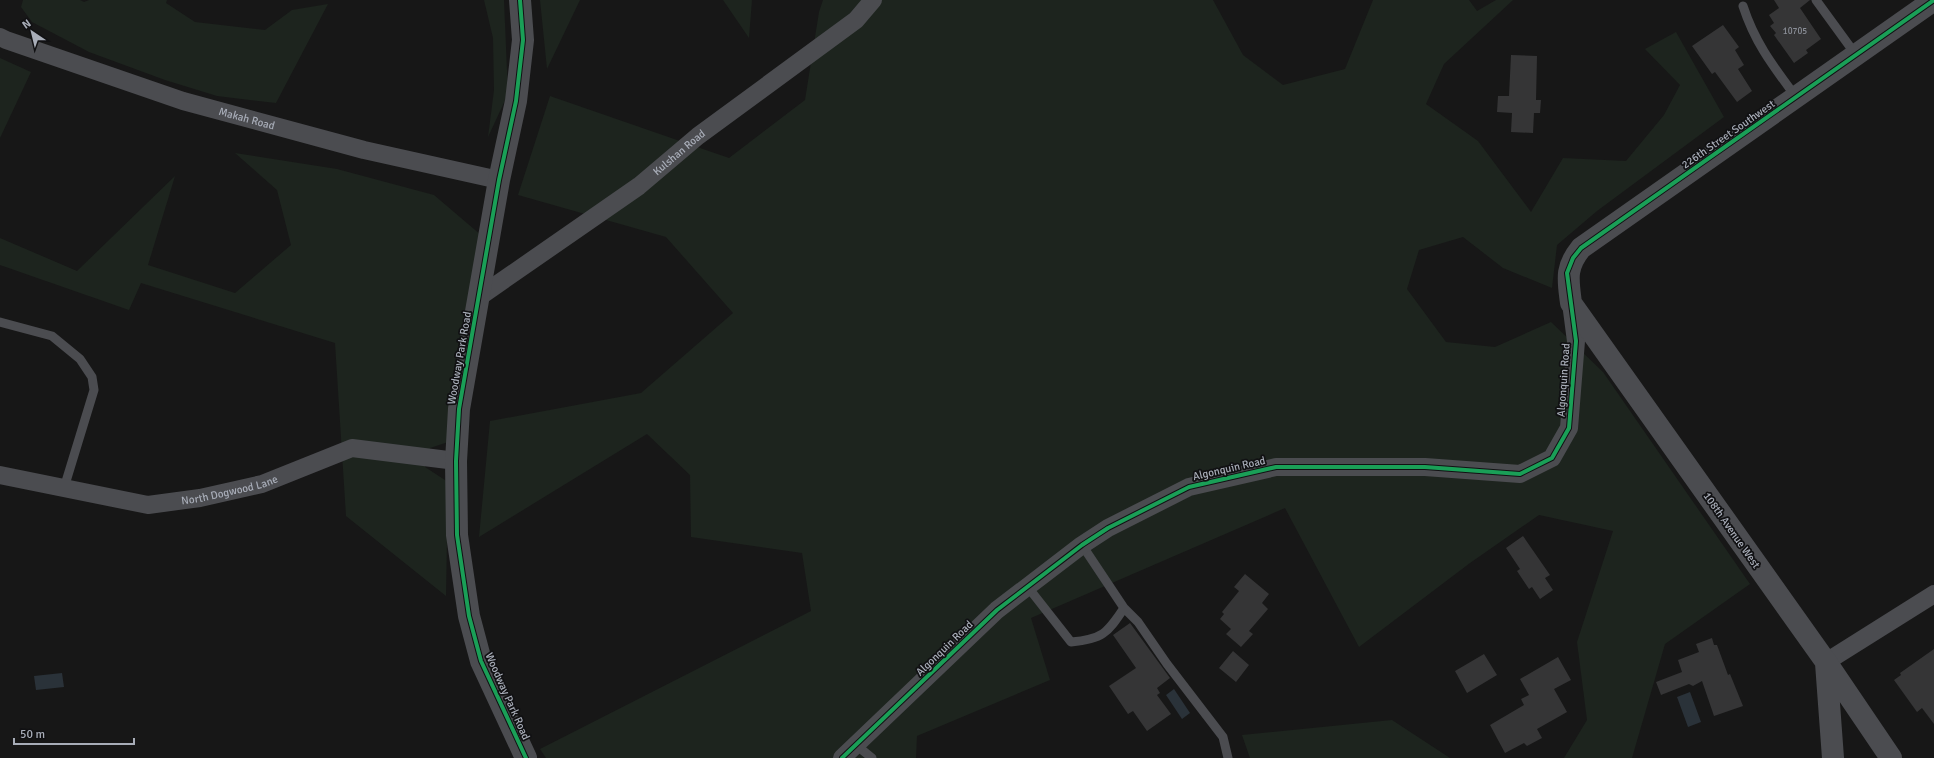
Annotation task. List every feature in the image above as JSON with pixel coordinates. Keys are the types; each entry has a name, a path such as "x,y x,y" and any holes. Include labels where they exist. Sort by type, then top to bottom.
{"street":[{"name":"Woodway Park Road","path":"520,0 523,40 516,101 499,180 459,409 456,461 457,534 469,616 481,661 526,758"},
{"name":"Kulshan Road","path":"479,297 639,186 698,136 856,20 873,0"},
{"name":"226th Street Southwest","path":"1571,303 1568,273 1573,258 1581,248 1934,0"},
{"name":"Makah Road","path":"0,37 183,101 364,150 499,180"},
{"name":"Algonquin Road","path":"842,758 997,610 1027,586 1082,545 1108,528 1189,486 1276,467 1425,466 1520,474 1552,458 1569,428 1576,341 1571,303"},
{"name":"108th Avenue West","path":"1571,303 1826,662 1890,758"},
{"name":"North Dogwood Lane","path":"0,474 148,505 200,498 262,484 352,448 456,461"},
{"path":"1833,758 1826,662 1934,594"},
{"path":"1830,713 1859,713"}],"lane":[{"path":"1816,0 1856,55"},
{"path":"1742,6 1751,31 1763,52 1796,97"},
{"path":"0,322 52,336 80,359 92,377 94,390 64,488"},
{"path":"1082,545 1124,608 1138,622 1167,664 1223,737 1228,758"},
{"path":"1027,586 1071,642 1092,640 1112,628 1124,608"},
{"path":"856,745 872,758"}],"shaded area":[{"path":"23,0 80,0 84,2 89,0 167,0 166,3 195,22 265,30 292,10 328,4 276,103 217,96 165,80 89,52 32,22 21,7"},
{"path":"484,0 504,0 508,94 488,137 494,90 493,38"},
{"path":"540,0 580,0 547,69"},
{"path":"723,0 752,0 749,38"},
{"path":"823,0 1213,0 1243,55 1283,85 1345,69 1373,0 1469,0 1477,11 1496,0 1513,0 1444,64 1426,104 1478,141 1531,212 1563,158 1626,161 1664,115 1680,85 1645,49 1676,32 1724,117 1597,211 1557,245 1552,288 1503,268 1463,237 1419,250 1407,289 1446,342 1495,347 1551,322 1603,372 1750,584 1665,644 1632,758 1564,758 1587,720 1577,642 1613,531 1539,515 1470,563 1359,647 1285,508 1031,618 1050,680 917,736 916,758 546,758 540,749 811,611 802,553 691,537 690,475 647,434 479,537 490,421 641,393 733,313 666,237 518,195 550,96 729,158 805,100 819,12"},
{"path":"0,58 31,72 0,138"},
{"path":"235,153 337,169 434,195 481,235 451,441 430,448 425,467 448,482 446,596 346,516 335,343 141,283 129,310 0,265 0,238 77,271 175,176 148,265 235,293 291,245 277,190"},
{"path":"62,673 64,687 36,690 34,676"},
{"path":"1174,689 1190,713 1182,719 1166,695"},
{"path":"1690,692 1701,722 1688,727 1677,697"},
{"path":"1392,720 1450,758 1250,758 1242,735"}],"building":[{"path":"1774,0 1810,0 1800,8 1821,39 1806,50 1808,53 1794,63 1774,35 1776,33 1770,26 1774,23 1769,15 1779,8"},
{"path":"1723,25 1739,47 1735,50 1744,65 1738,69 1752,91 1737,102 1715,72 1712,74 1692,46"},
{"path":"1511,55 1537,56 1536,100 1541,100 1540,113 1534,113 1533,133 1511,132 1512,113 1497,112 1498,96 1509,96"},
{"path":"1523,536 1550,575 1545,578 1553,590 1540,599 1532,587 1529,589 1517,571 1520,569 1506,548"},
{"path":"1245,574 1269,594 1262,603 1268,609 1249,631 1253,634 1241,647 1226,634 1231,629 1220,619 1224,614 1222,612 1239,591 1234,587"},
{"path":"1130,623 1170,678 1157,688 1160,693 1157,695 1171,714 1147,731 1133,711 1128,714 1109,686 1136,668 1113,635"},
{"path":"1712,638 1714,645 1717,645 1728,675 1730,674 1743,706 1714,716 1702,681 1693,686 1689,684 1661,695 1656,682 1682,672 1678,660 1699,652 1696,644"},
{"path":"1934,649 1934,724 1922,708 1917,712 1894,680 1901,675 1900,673"},
{"path":"1233,651 1249,665 1236,682 1219,668"},
{"path":"1484,654 1497,675 1467,693 1455,671"},
{"path":"1558,657 1571,680 1554,689 1567,712 1537,729 1542,738 1527,746 1524,743 1505,753 1490,725 1524,705 1521,699 1529,695 1520,679"}],"cycle path":[{"path":"520,0 523,40 516,101 499,180 459,409 456,461 457,535 469,616 481,661 526,758"},
{"path":"842,758 997,610 1082,545 1108,528 1189,487 1276,467 1425,467 1520,474 1552,458 1569,428 1576,341 1567,273 1573,258 1581,248 1934,0"}]}
